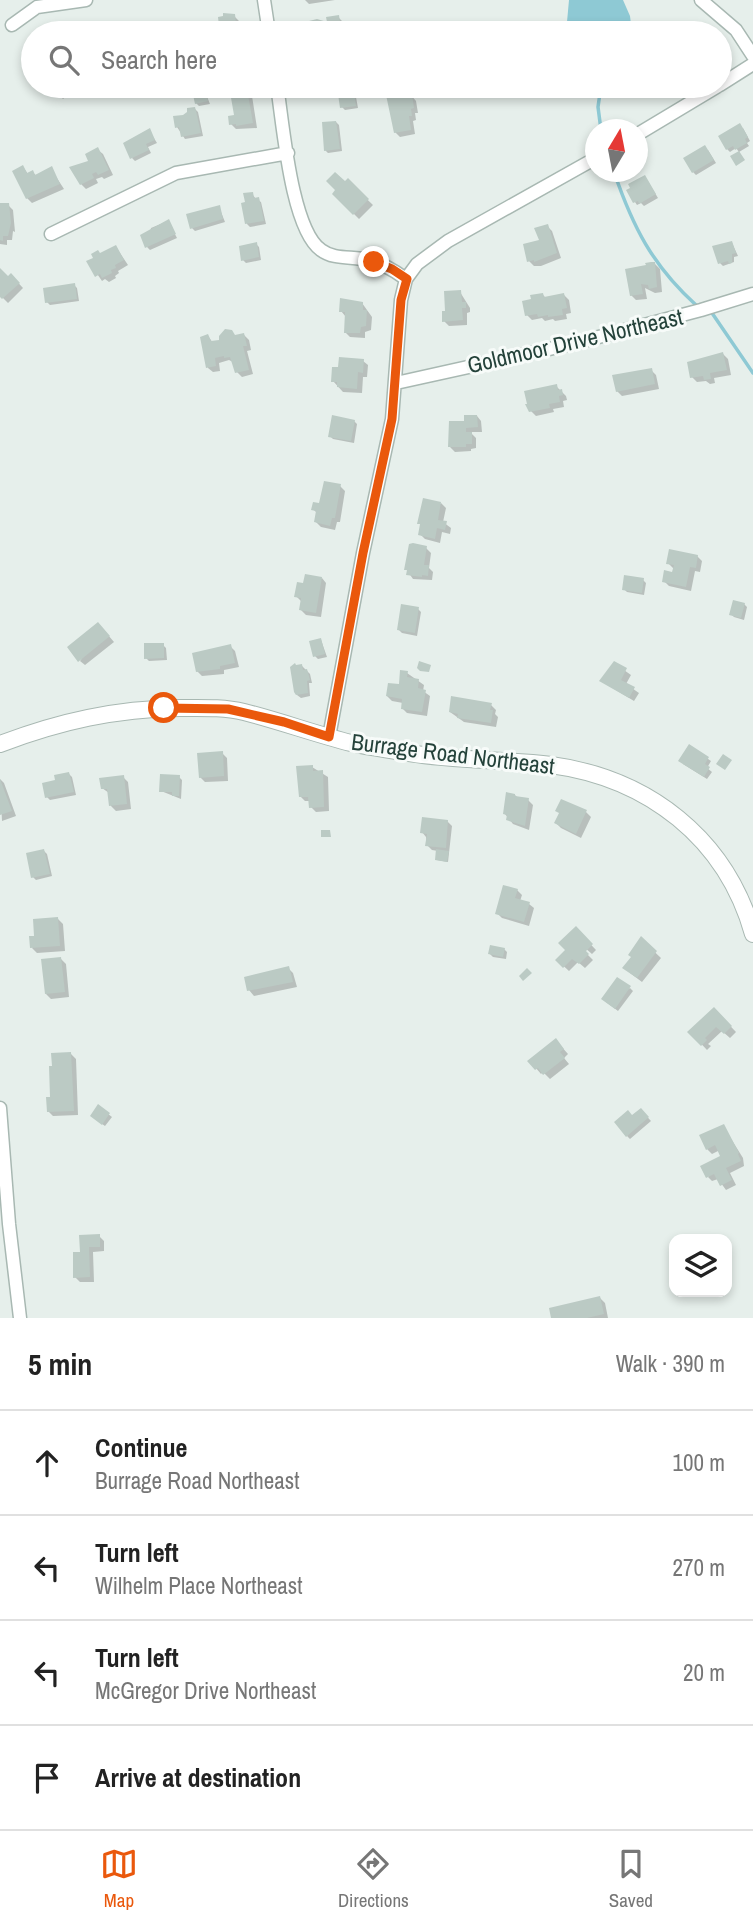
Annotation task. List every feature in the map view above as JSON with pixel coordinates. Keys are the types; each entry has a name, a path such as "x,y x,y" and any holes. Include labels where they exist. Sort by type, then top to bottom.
{"street":[{"path":"12,25 37,8 86,0"},
{"path":"264,0 268,21"},
{"path":"701,0 726,21"},
{"path":"732,27 753,56"},
{"path":"732,77 753,64"},
{"path":"280,98 299,216 310,238 321,251 340,257 369,260 392,269 407,279"},
{"path":"648,128 698,98"},
{"path":"51,234 176,173 288,153"},
{"path":"329,737 363,553 383,470 396,383 401,300 407,279 418,264 448,241 585,164"},
{"name":"Goldmoor Drive Northeast","path":"396,383 572,344 753,294"},
{"name":"Burrage Road Northeast","path":"0,744 77,719 164,708 228,709 284,722 329,737 408,753 552,765 589,773 622,785 666,808 694,830 723,867 740,898 753,934"},
{"path":"0,1108 20,1318"}],"water":[{"path":"569,0 623,0 631,21 567,21"}],"building":[{"path":"223,13 235,14 236,21 218,21 218,17 223,16"},
{"path":"339,15 340,21 327,21 326,17"},
{"path":"194,98 207,98 208,101 195,104"},
{"path":"231,98 249,98 253,123 229,125 228,116 234,115"},
{"path":"339,98 355,98 356,106 340,108"},
{"path":"387,98 413,98 414,108 411,109 412,116 409,116 411,130 394,133"},
{"path":"195,107 201,133 181,137 179,127 175,128 173,116 183,115 187,108"},
{"path":"336,121 340,149 324,151 322,122"},
{"path":"740,123 748,137 745,139 747,143 735,150 733,146 726,150 718,136"},
{"path":"150,128 155,140 146,144 149,150 130,159 123,143"},
{"path":"705,145 714,160 692,173 683,158"},
{"path":"98,147 109,170 98,175 96,172 92,174 94,178 80,185 69,167 88,161 85,154"},
{"path":"739,151 745,160 736,166 730,156"},
{"path":"23,165 27,173 33,170 35,175 52,166 60,184 26,199 12,171"},
{"path":"335,172 345,181 348,178 369,199 353,215 332,194 335,190 326,181"},
{"path":"648,180 656,194 639,204 638,201 633,203 626,190 630,188 628,184"},
{"path":"253,192 254,198 259,197 264,221 245,224 241,203 245,202 243,193"},
{"path":"0,203 9,203 11,223 8,236 3,236 3,241 0,240"},
{"path":"220,205 223,219 190,229 186,214"},
{"path":"169,219 176,234 145,248 140,235"},
{"path":"548,224 557,253 527,262 523,244 539,240 534,228"},
{"path":"732,241 736,253 732,254 732,263 729,264 728,261 718,264 712,246"},
{"path":"257,242 259,257 241,261 239,246"},
{"path":"116,245 124,260 115,265 112,273 102,278 100,274 95,277 86,261 93,258 91,254 98,250 100,253"},
{"path":"655,262 657,287 649,289 648,285 641,284 643,294 630,296 625,269"},
{"path":"0,268 8,276 11,273 20,283 2,299 0,297"},
{"path":"75,283 77,299 45,303 43,288"},
{"path":"461,290 462,302 466,302 466,308 462,308 463,320 442,322 442,311 445,311 444,291"},
{"path":"543,293 544,297 564,293 567,308 562,309 563,315 525,316 522,301 531,299 530,295"},
{"path":"340,298 363,302 363,310 367,310 366,326 361,327 360,333 344,333 345,312 339,312"},
{"path":"225,329 232,330 235,335 244,333 247,346 243,346 249,370 235,373 230,357 224,356 215,358 216,366 206,368 200,337 208,334 211,341 219,340"},
{"path":"723,352 727,370 710,373 711,379 704,380 703,376 690,378 687,362"},
{"path":"339,357 364,359 363,373 358,372 357,389 337,387 337,382 331,382 332,367 338,367"},
{"path":"652,368 655,384 616,392 612,375"},
{"path":"557,384 563,395 559,396 560,402 549,404 550,408 529,412 524,391"},
{"path":"332,415 355,420 351,441 328,437"},
{"path":"464,415 477,415 478,427 466,428 466,432 472,432 472,444 466,444 466,447 448,447 449,421 464,421"},
{"path":"324,481 341,484 335,518 332,518 330,526 314,522 316,511 311,510 313,502 319,503"},
{"path":"423,498 441,502 438,520 447,521 445,530 437,528 435,539 418,535 420,524 417,524"},
{"path":"409,544 427,546 424,565 429,565 428,576 406,575 407,570 404,570"},
{"path":"669,549 698,555 696,568 690,567 686,587 662,582 664,570 672,572 674,565 666,564"},
{"path":"305,574 322,577 316,613 299,610 301,598 294,597 297,582 303,583"},
{"path":"624,575 644,578 642,593 622,590"},
{"path":"733,600 745,603 741,618 729,615"},
{"path":"401,604 419,607 415,633 397,630"},
{"path":"98,622 110,636 78,662 67,647"},
{"path":"321,638 325,654 313,657 309,641"},
{"path":"144,643 164,643 164,658 144,659"},
{"path":"231,644 235,663 220,666 220,669 196,672 192,653"},
{"path":"419,661 431,665 429,672 417,668"},
{"path":"614,661 627,668 621,680 635,687 629,698 599,681"},
{"path":"295,663 302,664 303,670 307,669 310,680 307,681 308,693 296,695 294,692 290,667"},
{"path":"400,670 408,671 407,677 419,679 418,688 426,690 422,712 401,709 402,699 386,696 388,683 399,684"},
{"path":"451,696 492,703 491,723 457,718 458,714 449,712"},
{"path":"689,744 709,757 705,764 710,767 704,777 678,761"},
{"path":"223,751 224,776 199,778 197,753"},
{"path":"723,754 732,760 725,770 716,764"},
{"path":"313,765 313,771 323,770 324,807 309,808 308,797 299,797 296,766"},
{"path":"69,772 74,792 45,798 42,783 55,780 54,775"},
{"path":"160,774 180,775 179,796 172,796 172,792 159,792"},
{"path":"124,775 127,804 109,806 107,789 101,789 99,778"},
{"path":"0,779 12,811 0,815"},
{"path":"506,792 529,798 525,826 506,820 507,815 503,814"},
{"path":"561,799 587,810 576,834 554,823 559,813 555,811"},
{"path":"422,817 448,820 446,848 425,846 427,834 420,833"},
{"path":"321,830 330,830 331,837 321,837"},
{"path":"44,849 50,874 31,878 26,853"},
{"path":"436,849 449,851 447,862 435,860"},
{"path":"503,885 518,889 515,898 530,902 524,922 495,914"},
{"path":"58,917 60,946 30,948 29,936 34,936 33,919"},
{"path":"576,926 593,944 586,951 589,954 579,964 572,959 563,968 555,960 565,950 558,943"},
{"path":"641,936 657,951 637,978 622,968 631,957 628,955"},
{"path":"490,945 505,948 503,957 488,954"},
{"path":"61,957 65,992 45,994 41,959"},
{"path":"289,966 293,982 247,991 244,977"},
{"path":"527,968 532,973 523,981 519,976"},
{"path":"617,977 631,986 615,1009 601,999"},
{"path":"714,1007 732,1026 724,1034 716,1027 701,1046 687,1032"},
{"path":"556,1038 564,1049 560,1052 565,1058 543,1075 527,1061"},
{"path":"71,1052 74,1111 47,1112 51,1053"},
{"path":"98,1104 110,1113 102,1125 90,1116"},
{"path":"641,1108 649,1117 626,1137 614,1122 628,1110 632,1115"},
{"path":"724,1124 741,1161 726,1168 732,1180 720,1186 714,1174 706,1178 700,1166 720,1156 715,1145 706,1150 699,1135"},
{"path":"100,1234 100,1247 89,1247 90,1277 73,1278 73,1252 80,1252 79,1235"},
{"path":"600,1296 604,1314 587,1318 551,1318 549,1308"}],"waterway":[{"path":"599,98 600,119"},
{"path":"618,182 637,228 656,260 696,305"},
{"path":"712,313 753,373"}],"route":[{"path":"164,708 228,709 284,722 329,737 363,553 392,419 401,300 407,279 374,262"}]}
